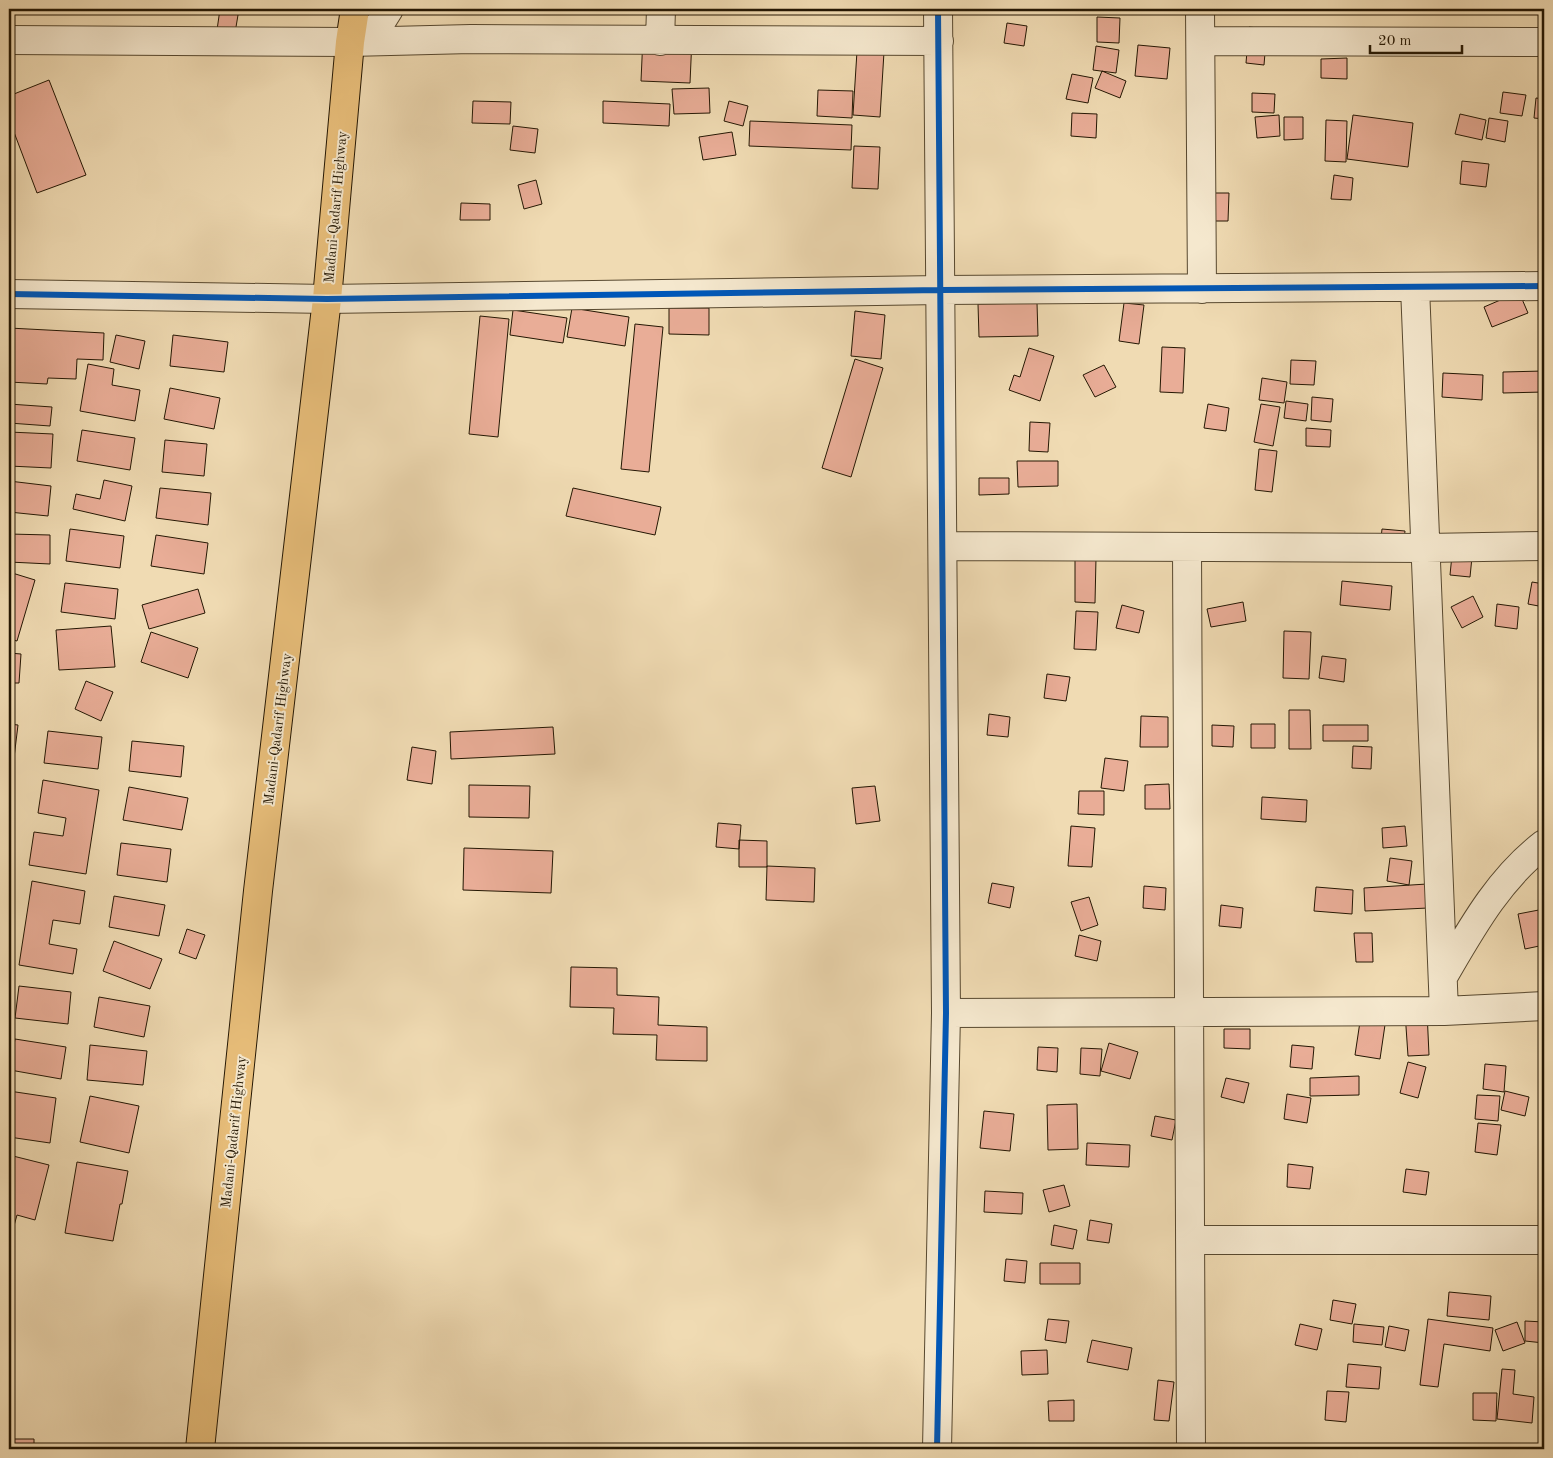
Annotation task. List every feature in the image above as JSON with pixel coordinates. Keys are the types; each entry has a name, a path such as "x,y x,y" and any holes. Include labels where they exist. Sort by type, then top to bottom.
{"highway":[{"name":"Madani-Qadarif Highway","path":"200,1449 258,891 327,299 360,41 355,9"}],"street":[{"path":"360,41 389,9"},
{"path":"660,41 661,9"},
{"path":"937,1449 946,1013 938,9"},
{"path":"1200,9 1202,289"},
{"path":"9,40 939,41"},
{"path":"1201,41 1544,42"},
{"path":"9,294 327,299 940,290 1544,286"},
{"path":"1414,287 1444,1011"},
{"path":"942,546 1187,548 1544,546"},
{"path":"1187,548 1191,1449"},
{"path":"1443,977 1469,933 1502,886 1516,869 1544,844"},
{"path":"946,1013 1444,1011 1544,1006"},
{"path":"1190,1240 1544,1240"}],"building":[{"path":"220,9 239,9 235,33 217,30"},
{"path":"1097,17 1120,18 1119,43 1097,42"},
{"path":"1007,23 1027,26 1024,46 1004,43"},
{"path":"1249,27 1267,29 1264,65 1246,63"},
{"path":"643,36 692,38 690,83 641,81"},
{"path":"1138,45 1170,48 1167,79 1135,76"},
{"path":"1096,46 1119,50 1116,73 1093,70"},
{"path":"857,51 884,52 880,117 853,115"},
{"path":"1347,58 1347,79 1321,78 1321,59"},
{"path":"1102,71 1126,81 1120,98 1095,88"},
{"path":"1072,74 1093,78 1088,103 1066,99"},
{"path":"49,80 86,175 37,193 9,119 9,96"},
{"path":"709,88 710,113 674,114 672,89"},
{"path":"818,90 853,91 852,118 817,116"},
{"path":"1503,92 1526,95 1522,116 1500,113"},
{"path":"1252,93 1275,94 1274,113 1252,112"},
{"path":"1536,98 1544,99 1544,119 1534,118"},
{"path":"473,101 511,102 510,124 472,123"},
{"path":"603,101 670,104 669,126 603,123"},
{"path":"729,101 748,106 743,126 724,121"},
{"path":"1072,113 1097,114 1096,138 1071,136"},
{"path":"1460,114 1486,120 1482,140 1455,134"},
{"path":"1279,115 1280,136 1257,138 1255,117"},
{"path":"1353,115 1413,123 1408,167 1347,159"},
{"path":"1284,117 1303,117 1303,139 1284,140"},
{"path":"1489,118 1508,121 1505,142 1486,138"},
{"path":"1326,120 1347,121 1346,162 1325,161"},
{"path":"750,121 852,125 851,150 749,146"},
{"path":"513,126 538,129 535,153 510,150"},
{"path":"732,132 736,155 703,160 699,137"},
{"path":"854,146 880,147 878,189 852,188"},
{"path":"1462,161 1489,164 1486,187 1460,184"},
{"path":"1334,175 1353,178 1351,200 1331,199"},
{"path":"536,180 542,204 524,209 518,185"},
{"path":"1206,193 1229,193 1228,221 1206,221"},
{"path":"461,203 490,204 490,220 460,220"},
{"path":"1519,292 1528,313 1492,327 1484,307"},
{"path":"1037,303 1038,336 979,337 978,304"},
{"path":"1124,303 1144,305 1139,344 1119,341"},
{"path":"572,308 629,317 625,346 567,337"},
{"path":"669,308 709,308 709,335 669,334"},
{"path":"513,310 567,318 563,343 510,335"},
{"path":"855,311 885,315 881,359 851,356"},
{"path":"480,316 509,319 498,437 469,434"},
{"path":"635,324 663,327 649,472 621,469"},
{"path":"9,328 104,333 103,360 77,359 76,379 48,378 47,384 9,382"},
{"path":"116,335 145,341 139,369 110,362"},
{"path":"173,335 228,342 224,372 170,366"},
{"path":"1162,347 1185,348 1183,393 1160,392"},
{"path":"1029,348 1054,356 1040,401 1009,390 1014,375 1020,377"},
{"path":"855,359 883,368 851,477 822,468"},
{"path":"1291,360 1316,361 1314,385 1290,384"},
{"path":"88,364 114,369 112,385 140,390 135,421 80,411"},
{"path":"1104,365 1116,387 1095,397 1083,375"},
{"path":"1544,371 1544,392 1503,393 1503,372"},
{"path":"1443,373 1483,375 1482,400 1442,397"},
{"path":"1262,378 1287,382 1284,403 1259,400"},
{"path":"170,388 220,398 214,429 164,419"},
{"path":"1312,397 1333,399 1331,422 1311,420"},
{"path":"1286,401 1308,404 1306,421 1284,418"},
{"path":"9,404 52,407 50,426 9,423"},
{"path":"1208,404 1229,408 1226,431 1204,428"},
{"path":"1261,404 1280,407 1273,446 1254,442"},
{"path":"1030,422 1050,423 1048,452 1029,451"},
{"path":"1306,428 1331,430 1330,447 1306,446"},
{"path":"82,430 135,438 130,470 77,461"},
{"path":"9,432 53,434 51,468 9,466"},
{"path":"165,440 207,444 204,476 162,472"},
{"path":"1259,449 1277,451 1272,492 1255,490"},
{"path":"1017,461 1058,461 1058,486 1018,487"},
{"path":"979,478 1009,478 1009,494 979,495"},
{"path":"104,480 132,486 125,521 73,509 76,494 100,499"},
{"path":"9,481 51,486 48,516 9,512"},
{"path":"160,488 211,493 208,525 156,518"},
{"path":"573,488 661,507 655,535 566,516"},
{"path":"70,529 124,536 120,568 66,561"},
{"path":"1382,529 1405,531 1403,550 1380,548"},
{"path":"9,534 50,535 50,564 9,562"},
{"path":"156,535 208,543 204,574 151,566"},
{"path":"1453,545 1473,547 1470,577 1450,575"},
{"path":"1075,558 1096,558 1095,603 1075,602"},
{"path":"9,572 35,580 17,641 9,639"},
{"path":"1342,581 1392,586 1390,610 1340,605"},
{"path":"1532,582 1544,584 1544,607 1528,604"},
{"path":"65,583 118,589 115,619 61,612"},
{"path":"198,589 205,613 149,629 142,605"},
{"path":"1473,596 1483,617 1462,628 1451,607"},
{"path":"1243,602 1246,621 1211,627 1207,609"},
{"path":"1497,604 1519,607 1517,629 1495,626"},
{"path":"1122,605 1144,611 1139,633 1116,628"},
{"path":"1076,611 1098,612 1096,650 1074,649"},
{"path":"111,626 115,667 59,670 56,630"},
{"path":"1284,631 1311,632 1309,679 1283,678"},
{"path":"151,632 198,648 188,678 141,662"},
{"path":"9,653 21,654 19,683 9,683"},
{"path":"1322,656 1346,659 1344,682 1319,678"},
{"path":"1047,674 1070,677 1066,701 1044,698"},
{"path":"86,681 113,692 101,721 75,709"},
{"path":"1289,710 1310,710 1311,749 1289,749"},
{"path":"989,714 1010,717 1008,737 987,735"},
{"path":"1141,716 1168,717 1168,747 1140,747"},
{"path":"9,724 18,725 9,799"},
{"path":"1251,724 1275,724 1275,748 1251,748"},
{"path":"1212,725 1234,726 1233,747 1212,746"},
{"path":"1323,725 1368,725 1368,741 1323,741"},
{"path":"553,727 555,754 451,759 450,732"},
{"path":"48,731 102,737 98,769 44,763"},
{"path":"132,741 184,746 181,777 129,771"},
{"path":"1353,746 1372,747 1371,769 1352,768"},
{"path":"412,747 436,751 432,784 407,780"},
{"path":"1105,758 1128,761 1124,791 1101,788"},
{"path":"43,780 99,790 86,874 29,865 34,832 63,836 66,818 38,813"},
{"path":"1169,784 1170,809 1145,809 1145,785"},
{"path":"469,785 530,786 529,818 469,817"},
{"path":"875,786 880,821 856,824 852,788"},
{"path":"129,787 188,798 182,830 123,820"},
{"path":"1079,791 1104,791 1104,815 1078,814"},
{"path":"1262,797 1307,800 1306,822 1261,819"},
{"path":"718,823 741,825 739,849 716,847"},
{"path":"1071,826 1095,828 1092,867 1068,866"},
{"path":"1405,826 1407,846 1383,848 1382,828"},
{"path":"739,840 767,841 767,867 739,867"},
{"path":"121,843 171,849 167,882 117,875"},
{"path":"464,848 553,851 551,893 463,890"},
{"path":"1390,858 1412,861 1409,885 1387,881"},
{"path":"767,866 815,868 814,902 766,900"},
{"path":"32,881 85,891 80,924 53,920 49,944 77,949 73,974 19,965"},
{"path":"992,883 1014,887 1010,908 988,903"},
{"path":"1427,884 1428,908 1365,911 1364,888"},
{"path":"1144,886 1166,888 1165,910 1143,908"},
{"path":"1316,887 1353,890 1352,914 1314,911"},
{"path":"114,896 165,905 159,936 109,927"},
{"path":"1089,897 1098,925 1081,931 1071,902"},
{"path":"1221,905 1243,908 1241,928 1219,926"},
{"path":"1544,909 1544,945 1525,949 1518,914"},
{"path":"187,929 205,935 196,959 179,953"},
{"path":"1354,933 1372,933 1373,962 1356,962"},
{"path":"1079,935 1101,941 1097,961 1075,956"},
{"path":"114,941 162,959 150,989 103,971"},
{"path":"571,967 617,968 617,995 659,997 658,1025 707,1027 707,1061 656,1060 657,1035 613,1034 614,1008 570,1007"},
{"path":"19,986 71,992 68,1024 15,1018"},
{"path":"99,997 150,1006 144,1037 94,1027"},
{"path":"1427,1011 1429,1055 1408,1056 1405,1012"},
{"path":"1361,1015 1386,1018 1380,1059 1355,1055"},
{"path":"1224,1029 1250,1029 1250,1049 1224,1048"},
{"path":"15,1039 66,1047 61,1079 10,1070"},
{"path":"1109,1043 1138,1052 1130,1079 1101,1071"},
{"path":"90,1045 147,1051 143,1085 87,1080"},
{"path":"1292,1045 1314,1047 1312,1069 1290,1067"},
{"path":"1038,1047 1058,1048 1057,1072 1037,1070"},
{"path":"1081,1048 1102,1049 1100,1076 1080,1074"},
{"path":"1408,1062 1426,1067 1418,1098 1400,1093"},
{"path":"1485,1064 1506,1066 1504,1092 1483,1089"},
{"path":"1359,1076 1359,1095 1310,1096 1310,1078"},
{"path":"1226,1078 1249,1083 1244,1103 1221,1097"},
{"path":"9,1091 56,1098 50,1143 9,1137"},
{"path":"1505,1091 1529,1097 1525,1116 1501,1110"},
{"path":"1287,1094 1311,1098 1307,1123 1284,1119"},
{"path":"1477,1095 1500,1096 1498,1121 1475,1119"},
{"path":"90,1096 139,1106 129,1153 80,1142"},
{"path":"1077,1104 1078,1149 1048,1150 1047,1105"},
{"path":"984,1111 1014,1114 1010,1151 980,1148"},
{"path":"1155,1116 1176,1120 1172,1140 1151,1136"},
{"path":"1478,1123 1501,1125 1497,1155 1475,1152"},
{"path":"1087,1143 1130,1145 1129,1167 1086,1165"},
{"path":"9,1155 49,1165 35,1220 17,1215 12,1233 9,1232"},
{"path":"77,1162 128,1171 113,1241 65,1233"},
{"path":"1288,1164 1313,1167 1310,1189 1287,1187"},
{"path":"1406,1169 1429,1172 1426,1195 1403,1192"},
{"path":"1064,1185 1070,1206 1049,1212 1043,1190"},
{"path":"985,1191 1023,1193 1022,1214 984,1212"},
{"path":"1090,1220 1112,1224 1109,1243 1087,1240"},
{"path":"1054,1225 1077,1230 1073,1249 1051,1245"},
{"path":"1006,1259 1027,1261 1025,1283 1004,1281"},
{"path":"1040,1263 1080,1263 1080,1284 1040,1284"},
{"path":"1449,1292 1491,1296 1489,1320 1447,1316"},
{"path":"1333,1300 1356,1304 1352,1324 1330,1320"},
{"path":"1048,1319 1069,1321 1066,1343 1045,1340"},
{"path":"1428,1319 1493,1328 1490,1351 1444,1344 1438,1387 1420,1385"},
{"path":"1525,1321 1544,1322 1544,1343 1525,1341"},
{"path":"1517,1322 1525,1343 1503,1351 1495,1330"},
{"path":"1300,1324 1322,1329 1317,1350 1295,1345"},
{"path":"1354,1324 1384,1327 1382,1345 1353,1342"},
{"path":"1389,1326 1409,1330 1405,1351 1385,1347"},
{"path":"1092,1340 1132,1348 1128,1370 1087,1362"},
{"path":"1047,1350 1048,1374 1022,1375 1021,1351"},
{"path":"1348,1364 1381,1367 1379,1389 1346,1387"},
{"path":"1502,1369 1515,1370 1513,1394 1534,1397 1532,1423 1497,1419"},
{"path":"1158,1380 1174,1382 1169,1421 1154,1420"},
{"path":"1327,1391 1349,1392 1346,1422 1325,1420"},
{"path":"1473,1393 1497,1393 1496,1421 1473,1420"},
{"path":"1074,1400 1074,1421 1049,1421 1048,1401"},
{"path":"9,1439 34,1439 34,1449 9,1449"}],"cycle path":[{"path":"937,1449 946,1013 938,9"},
{"path":"9,294 327,299 941,290 1544,286"}]}
